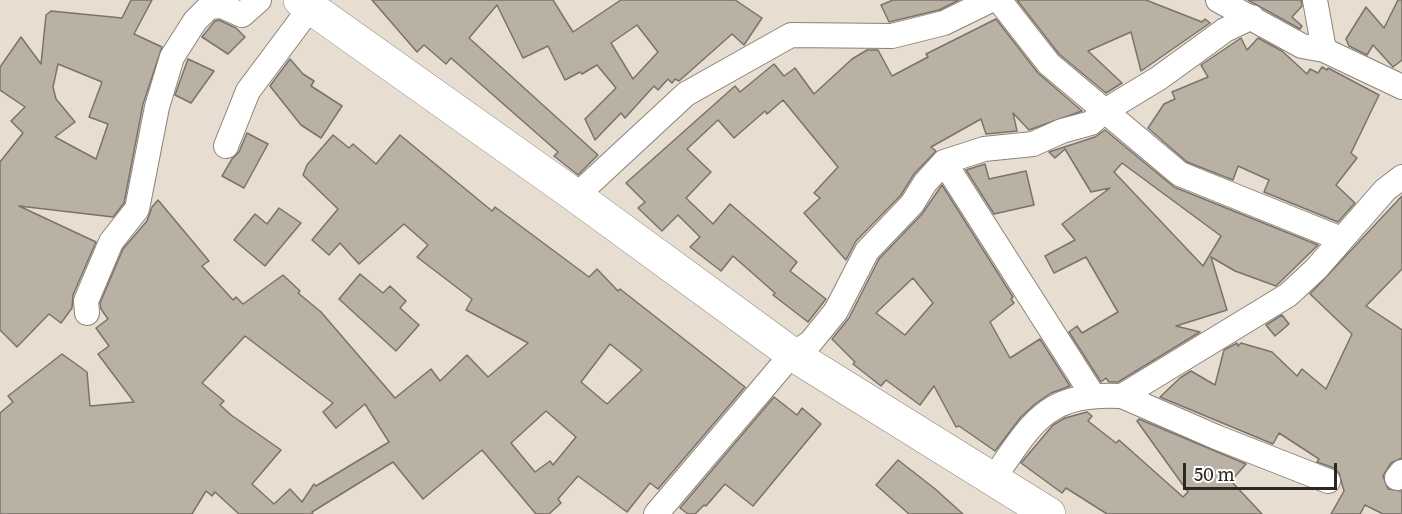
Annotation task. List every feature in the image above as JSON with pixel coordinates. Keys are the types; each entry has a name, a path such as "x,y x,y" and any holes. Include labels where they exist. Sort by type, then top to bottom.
{"street":[{"path":"87,313 86,301 111,242 137,209 157,107 172,57 195,21 209,7 222,6 242,15 259,0"},
{"path":"576,196 686,94 791,35 892,36 944,23 991,0"},
{"path":"999,0 1049,64 1103,112 1180,174 1341,239"},
{"path":"1218,0 1302,46 1324,50 1402,87"},
{"path":"1315,0 1324,50"},
{"path":"226,146 248,91 305,4 576,196 792,354 1050,514"},
{"path":"656,514 792,354 810,343 836,311 867,251 912,204 925,183 944,162 984,150 1034,144 1062,131 1091,123 1103,112 1159,78 1225,30 1252,17"},
{"path":"944,162 1092,394"},
{"path":"1122,396 1288,295 1316,269 1385,190 1402,177"},
{"path":"994,478 1028,429 1062,401 1092,394 1122,396 1216,437 1328,481"}],"building":[{"path":"131,0 152,0 134,34 162,47 143,104 124,203 113,217 19,206 96,242 73,295 72,308 61,323 49,314 17,347 0,330 0,162 23,133 11,121 25,107 0,90 0,67 21,37 41,64 46,15 51,11 122,18","holes":["58,64 102,82 89,117 108,124 96,159 55,137 75,122 56,99 53,87"]},
{"path":"372,0 553,0 573,32 621,0 735,0 762,18 744,45 732,34 679,81 675,79 672,83 668,79 658,90 654,86 625,118 621,113 595,140 585,119 616,88 597,65 565,80 548,46 523,58 497,5 469,38 598,155 578,175 554,156 558,152 451,58 446,64 424,45 417,52","holes":["637,25 658,52 633,79 611,43"]},
{"path":"893,0 959,0 939,10 889,22 881,5"},
{"path":"1017,0 1146,0 1202,22 1205,19 1210,23 1141,71 1131,32 1088,51 1122,83 1106,93 1059,54"},
{"path":"1248,0 1301,0 1302,6 1292,17 1302,26 1300,29"},
{"path":"1398,0 1402,0 1402,60 1393,67 1373,45 1367,55 1349,46 1346,39 1366,7 1384,28"},
{"path":"996,19 1038,73 1082,111 1029,130 1013,113 1017,131 986,134 981,119 931,147 936,151 914,174 901,195 856,241 846,260 804,213 820,198 814,193 838,167 783,100 767,114 765,111 734,138 718,120 687,149 711,172 686,198 713,224 730,204 797,262 790,271 826,299 808,322 773,295 775,293 733,256 721,271 690,247 700,237 678,215 662,231 638,208 645,202 626,183 735,86 740,92 774,64 784,76 795,68 814,94 852,59 867,50 878,50 892,76 928,57 926,54"},
{"path":"219,20 236,28 245,37 228,54 202,37 215,21"},
{"path":"1241,38 1247,50 1258,38 1282,51 1307,74 1310,69 1318,73 1322,67 1327,70 1328,68 1379,95 1351,153 1357,158 1336,185 1355,203 1338,222 1264,192 1269,180 1238,166 1233,180 1187,162 1148,128 1164,104 1175,99 1172,92 1208,77 1201,65"},
{"path":"188,59 214,71 191,103 175,95"},
{"path":"290,59 303,74 314,81 311,86 342,106 321,138 301,125 270,86"},
{"path":"1105,130 1174,187 1318,245 1276,286 1235,271 1211,257 1227,310 1176,326 1200,332 1118,382 1109,382 1106,378 1101,382 1069,332 1077,326 1082,333 1118,312 1086,257 1054,273 1045,256 1075,240 1062,224 1110,188 1091,192 1065,149 1055,158 1049,152 1095,137","holes":["1122,163 1221,236 1203,266 1114,172"]},
{"path":"247,133 268,144 244,188 222,176 239,152"},
{"path":"333,135 349,148 353,144 376,164 400,135 492,211 495,207 589,277 597,269 618,291 620,289 745,387 658,489 650,483 627,512 578,476 558,499 561,503 549,514 536,514 482,450 423,499 393,462 312,512 313,514 239,514 215,492 212,496 206,491 192,514 0,514 0,413 13,402 8,396 62,354 87,372 90,406 134,402 98,354 109,346 96,328 108,319 100,303 123,249 147,221 152,207 158,200 209,261 202,266 233,300 236,297 243,304 283,275 300,291 298,293 321,312 395,398 431,369 440,381 467,355 488,377 528,343 466,310 472,299 417,257 428,245 404,224 359,264 340,243 329,255 312,240 338,209 303,175 307,165","holes":["245,336 333,403 323,412 336,428 365,404 389,442 316,486 314,484 302,502 290,489 274,504 252,484 281,450 231,415 220,405 224,401 202,383","610,344 642,370 607,404 581,382","546,411 576,437 553,465 550,461 535,472 511,443"]},
{"path":"985,164 989,179 1026,171 1034,205 994,214 966,170"},
{"path":"942,185 1013,297 1011,299 1014,303 990,322 1010,358 1040,339 1070,386 1051,393 1035,404 1021,417 995,451 959,426 956,427 934,386 920,405 886,380 881,386 853,364 855,362 832,339 849,318 879,259 922,214","holes":["913,278 933,303 905,335 876,313"]},
{"path":"1402,196 1402,269 1366,306 1402,330 1402,458 1391,463 1383,476 1388,489 1402,491 1402,514 1383,514 1365,505 1360,514 1331,514 1344,491 1339,473 1334,468 1317,462 1319,459 1279,433 1273,444 1160,397 1191,371 1215,385 1224,350 1237,343 1238,346 1241,343 1272,352 1297,376 1302,369 1326,389 1352,334 1310,294"},
{"path":"279,208 301,223 265,266 234,240 255,214 267,224"},
{"path":"360,274 383,293 390,286 406,301 400,308 419,325 396,351 339,299"},
{"path":"1282,315 1289,324 1275,336 1266,325"},
{"path":"774,397 797,415 802,408 821,424 753,506 725,484 706,506 704,505 695,514 688,514 680,508"},
{"path":"1087,412 1092,416 1088,421 1116,443 1119,440 1183,497 1188,492 1137,421 1139,419 1246,464 1231,481 1262,514 1107,514 1066,488 1062,493 1021,463 1053,425 1065,418"},
{"path":"898,460 963,514 909,514 876,485"}]}
